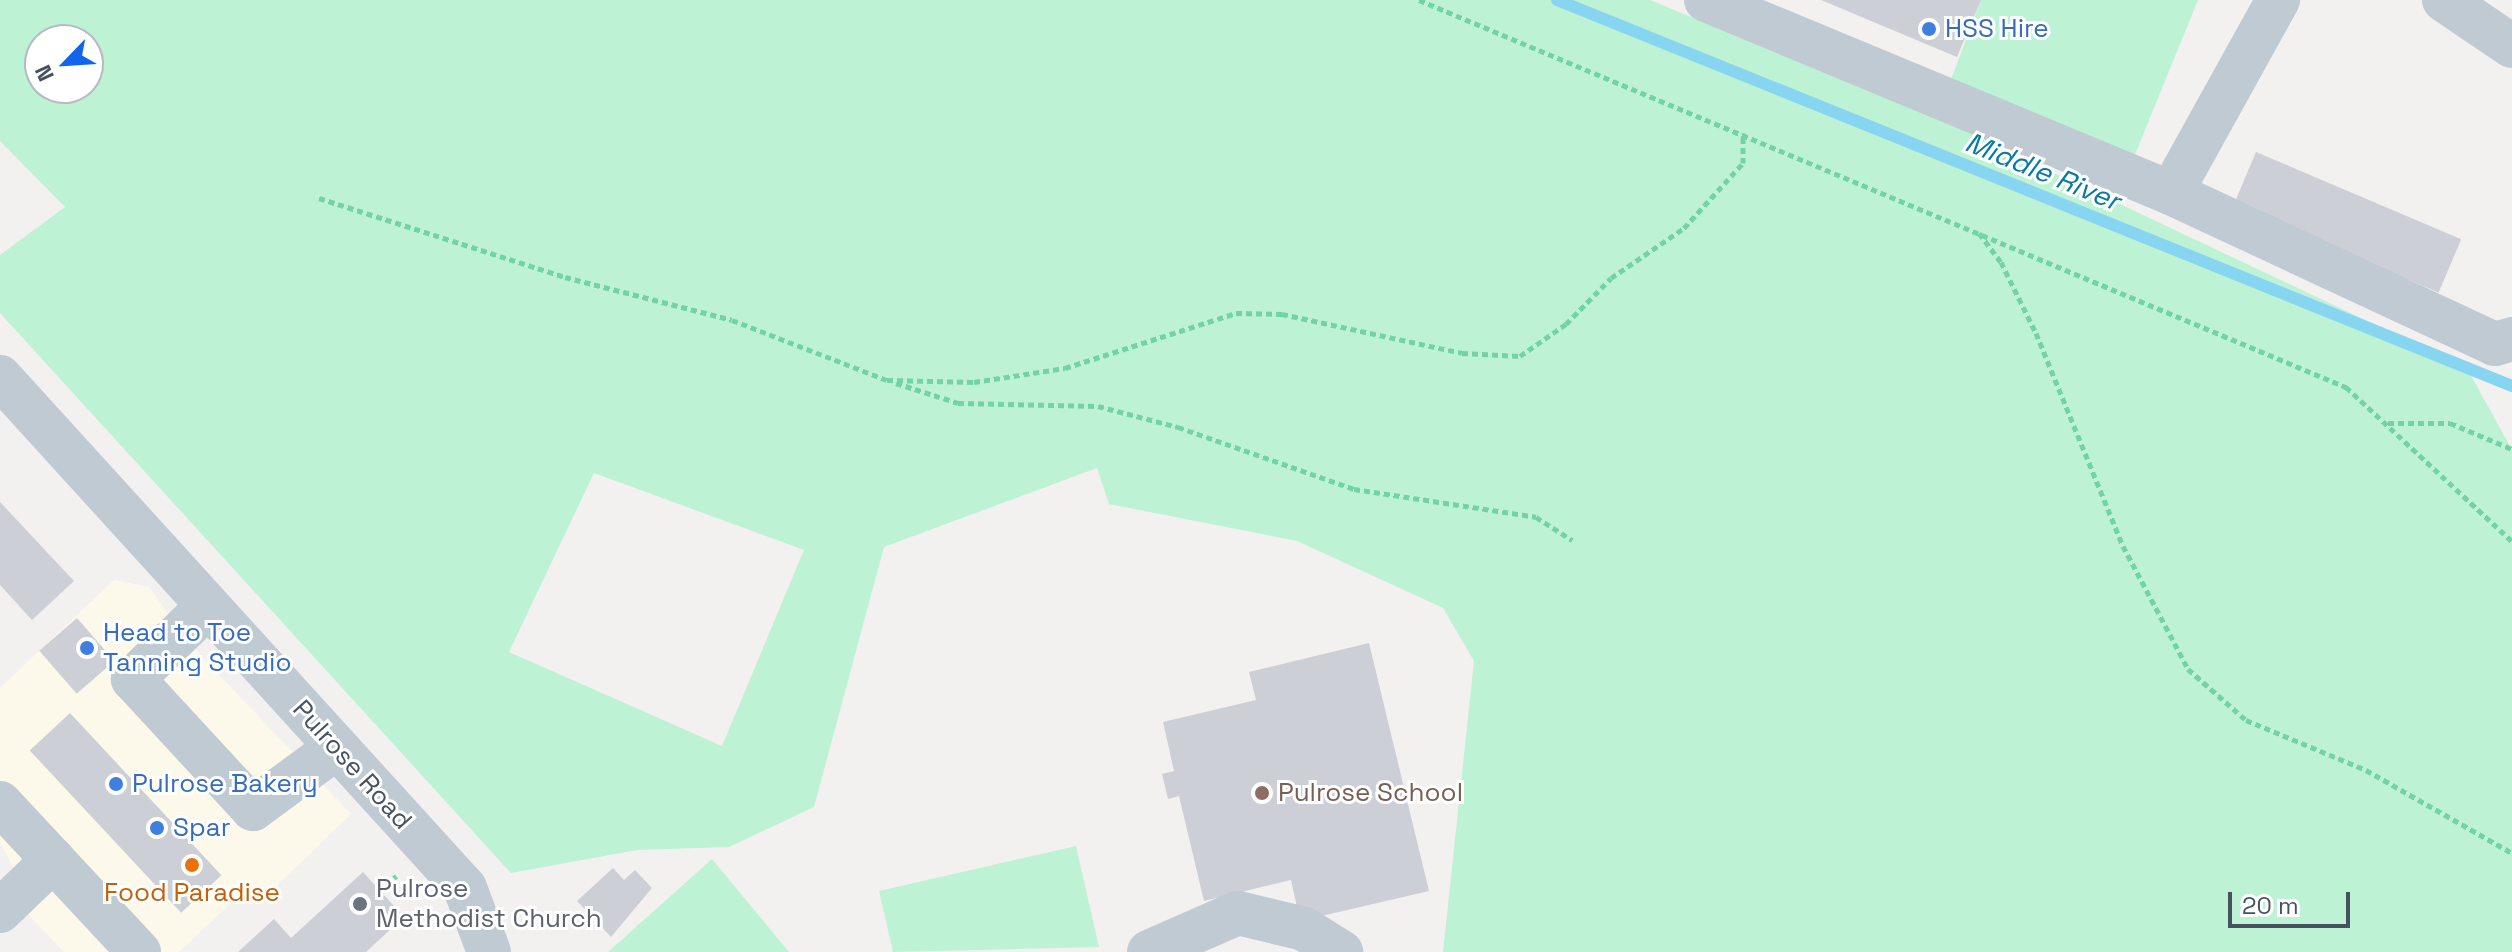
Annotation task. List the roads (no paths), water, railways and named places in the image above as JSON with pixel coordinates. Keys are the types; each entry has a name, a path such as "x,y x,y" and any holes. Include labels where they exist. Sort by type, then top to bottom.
{"street":[{"path":"1706,0 2171,193 2495,344 2512,339"},
{"path":"2171,193 2278,0"},
{"path":"2444,0 2512,46"},
{"name":"Pulrose Road","path":"0,377 465,888 489,952"},
{"path":"208,606 133,679 253,809 336,748"},
{"path":"0,803 139,952"},
{"path":"0,911 53,860"},
{"path":"1149,952 1238,913 1304,929 1341,952"}],"waterway":[{"name":"Middle River","path":"1557,0 2512,386"}],"place":[{"name":"HSS Hire","path":"1929,29"},
{"name":"Head to Toe Tanning Studio","path":"87,648"},
{"name":"Pulrose Bakery","path":"116,784"},
{"name":"Pulrose School","path":"1262,793"},
{"name":"Spar","path":"157,828"},
{"name":"Food Paradise","path":"192,865"},
{"name":"Pulrose Methodist Church","path":"360,904"}]}
